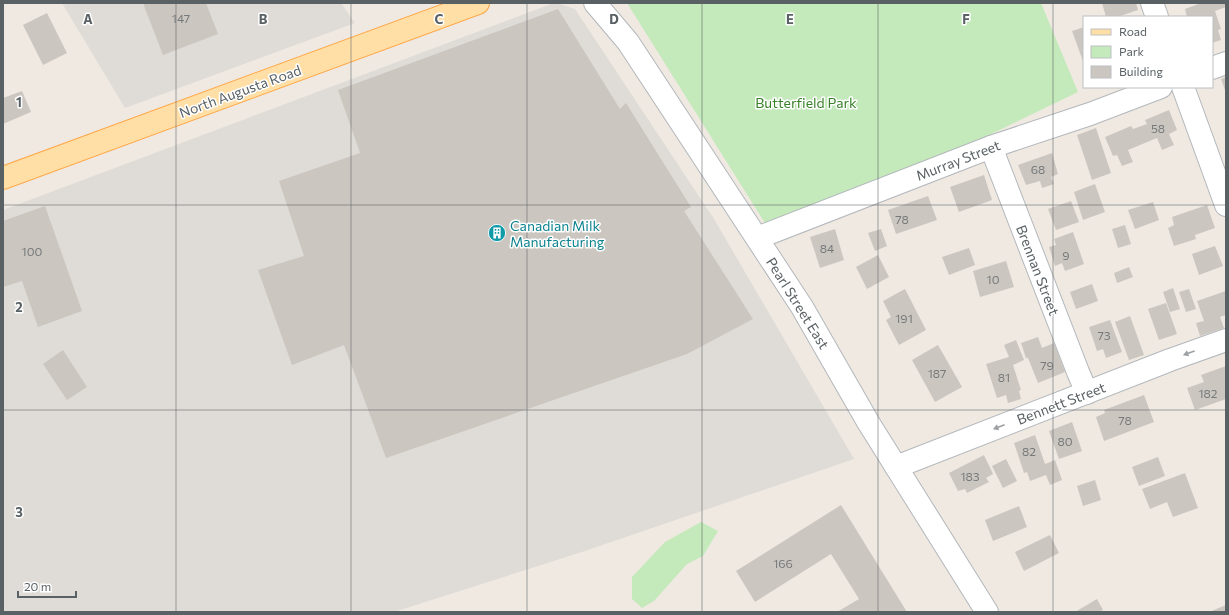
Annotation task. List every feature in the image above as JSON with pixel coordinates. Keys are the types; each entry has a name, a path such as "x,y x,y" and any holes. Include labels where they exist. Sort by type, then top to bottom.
{"main road":[{"name":"North Augusta Road","path":"3,178 478,3"}],"street":[{"name":"Pearl Street East","path":"595,3 628,42 802,307 868,422 986,612"},
{"path":"1152,3 1157,16"},
{"path":"1213,68 1226,63"},
{"name":"Murray Street","path":"757,238 991,147 1090,114 1158,88"},
{"path":"1183,88 1226,205"},
{"name":"Brennan Street","path":"991,147 1072,358 1087,393"},
{"name":"Bennett Street","path":"896,467 1170,360 1226,340"}],"shaded area":[{"path":"62,3 341,3 355,23 125,108"},
{"path":"554,3 575,9 714,219 854,459 582,552 394,612 3,612 3,210"}],"green space":[{"name":"Butterfield Park","path":"627,3 1041,3 1078,92 981,139 765,223"},
{"path":"701,522 718,531 703,556 687,564 654,601 642,608 632,599 632,577 665,542"}],"building":[{"path":"143,3 206,3 218,34 163,55"},
{"path":"1102,3 1136,3 1138,10 1120,16 1106,16"},
{"path":"1201,3 1225,3 1226,7 1215,11 1221,29 1218,30 1221,40 1213,43 1213,16 1187,16 1185,9"},
{"name":"Canadian Milk Manufacturing","path":"558,9 620,109 626,103 691,207 684,211 753,319 687,354 386,458 344,345 292,365 258,270 304,256 279,181 360,153 338,90"},
{"path":"47,13 67,53 43,65 23,25"},
{"path":"1083,27 1083,61 1072,31"},
{"path":"1226,77 1226,93 1221,79"},
{"path":"22,91 31,112 3,124 3,98"},
{"path":"1169,110 1177,130 1169,134 1174,145 1162,150 1157,138 1128,150 1133,162 1122,166 1117,155 1113,156 1105,137 1131,126 1133,129 1147,124 1145,120"},
{"path":"1096,128 1111,173 1092,180 1077,135"},
{"path":"1052,153 1058,174 1051,177 1054,184 1042,188 1040,181 1026,185 1018,165"},
{"path":"984,175 992,200 959,212 950,187"},
{"path":"1095,184 1105,212 1083,220 1074,192"},
{"path":"928,196 937,220 896,234 888,210"},
{"path":"1071,201 1079,222 1056,230 1048,209"},
{"path":"1153,202 1159,220 1135,229 1128,210"},
{"path":"1207,205 1215,228 1195,235 1196,239 1174,246 1168,228 1174,225 1172,217"},
{"path":"45,206 82,311 38,327 22,281 3,287 3,221"},
{"path":"1125,225 1131,244 1118,248 1112,229"},
{"path":"835,229 844,260 820,268 810,237"},
{"path":"881,229 887,246 875,251 868,233"},
{"path":"1073,232 1084,264 1065,271 1062,263 1055,266 1049,247 1056,245 1054,239"},
{"path":"1215,246 1223,266 1199,275 1192,254"},
{"path":"969,248 975,265 949,275 942,257"},
{"path":"878,255 889,277 867,289 856,267"},
{"path":"1006,261 1014,287 980,297 973,271"},
{"path":"1129,267 1133,277 1117,283 1114,273"},
{"path":"1092,284 1098,301 1076,309 1070,292"},
{"path":"1173,288 1180,309 1170,312 1163,292"},
{"path":"905,289 926,330 899,345 886,320 891,317 883,301"},
{"path":"1189,289 1196,309 1186,312 1179,292"},
{"path":"1226,291 1226,315 1220,317 1224,328 1200,336 1196,323 1204,321 1197,301"},
{"path":"1166,303 1177,334 1159,340 1148,309"},
{"path":"1130,316 1144,355 1129,360 1115,322"},
{"path":"1110,320 1122,352 1106,358 1103,349 1097,351 1089,327"},
{"path":"1038,337 1042,348 1054,343 1065,372 1038,383 1028,358 1026,358 1021,343"},
{"path":"1016,340 1024,360 1013,365 1021,390 1019,391 1021,399 1008,403 1006,395 997,398 986,364 1009,357 1004,345"},
{"path":"938,345 962,387 935,402 912,360"},
{"path":"63,350 87,387 67,400 43,364"},
{"path":"1226,366 1226,399 1195,410 1187,388 1204,382 1201,375"},
{"path":"1144,395 1154,422 1104,441 1096,417 1105,413 1104,410"},
{"path":"1072,422 1082,451 1059,459 1049,431"},
{"path":"1035,435 1045,464 1055,460 1062,480 1050,485 1046,475 1030,481 1027,472 1024,473 1014,443"},
{"path":"984,455 993,474 986,478 989,482 967,493 965,489 958,491 949,473"},
{"path":"1158,457 1165,476 1139,486 1132,467"},
{"path":"1006,459 1017,481 1003,488 992,466"},
{"path":"1185,473 1198,508 1173,517 1167,502 1150,509 1142,489"},
{"path":"1095,480 1101,500 1083,506 1077,486"},
{"path":"841,505 907,612 837,612 859,599 831,554 755,602 736,571"},
{"path":"1019,506 1027,527 993,541 985,520"},
{"path":"1050,535 1059,553 1024,571 1015,552"},
{"path":"1097,599 1103,610 1099,612 1075,612"},
{"path":"1226,605 1226,612 1209,612"}],"place":[{"name":"Canadian Milk Manufacturing","path":"497,233"}]}
